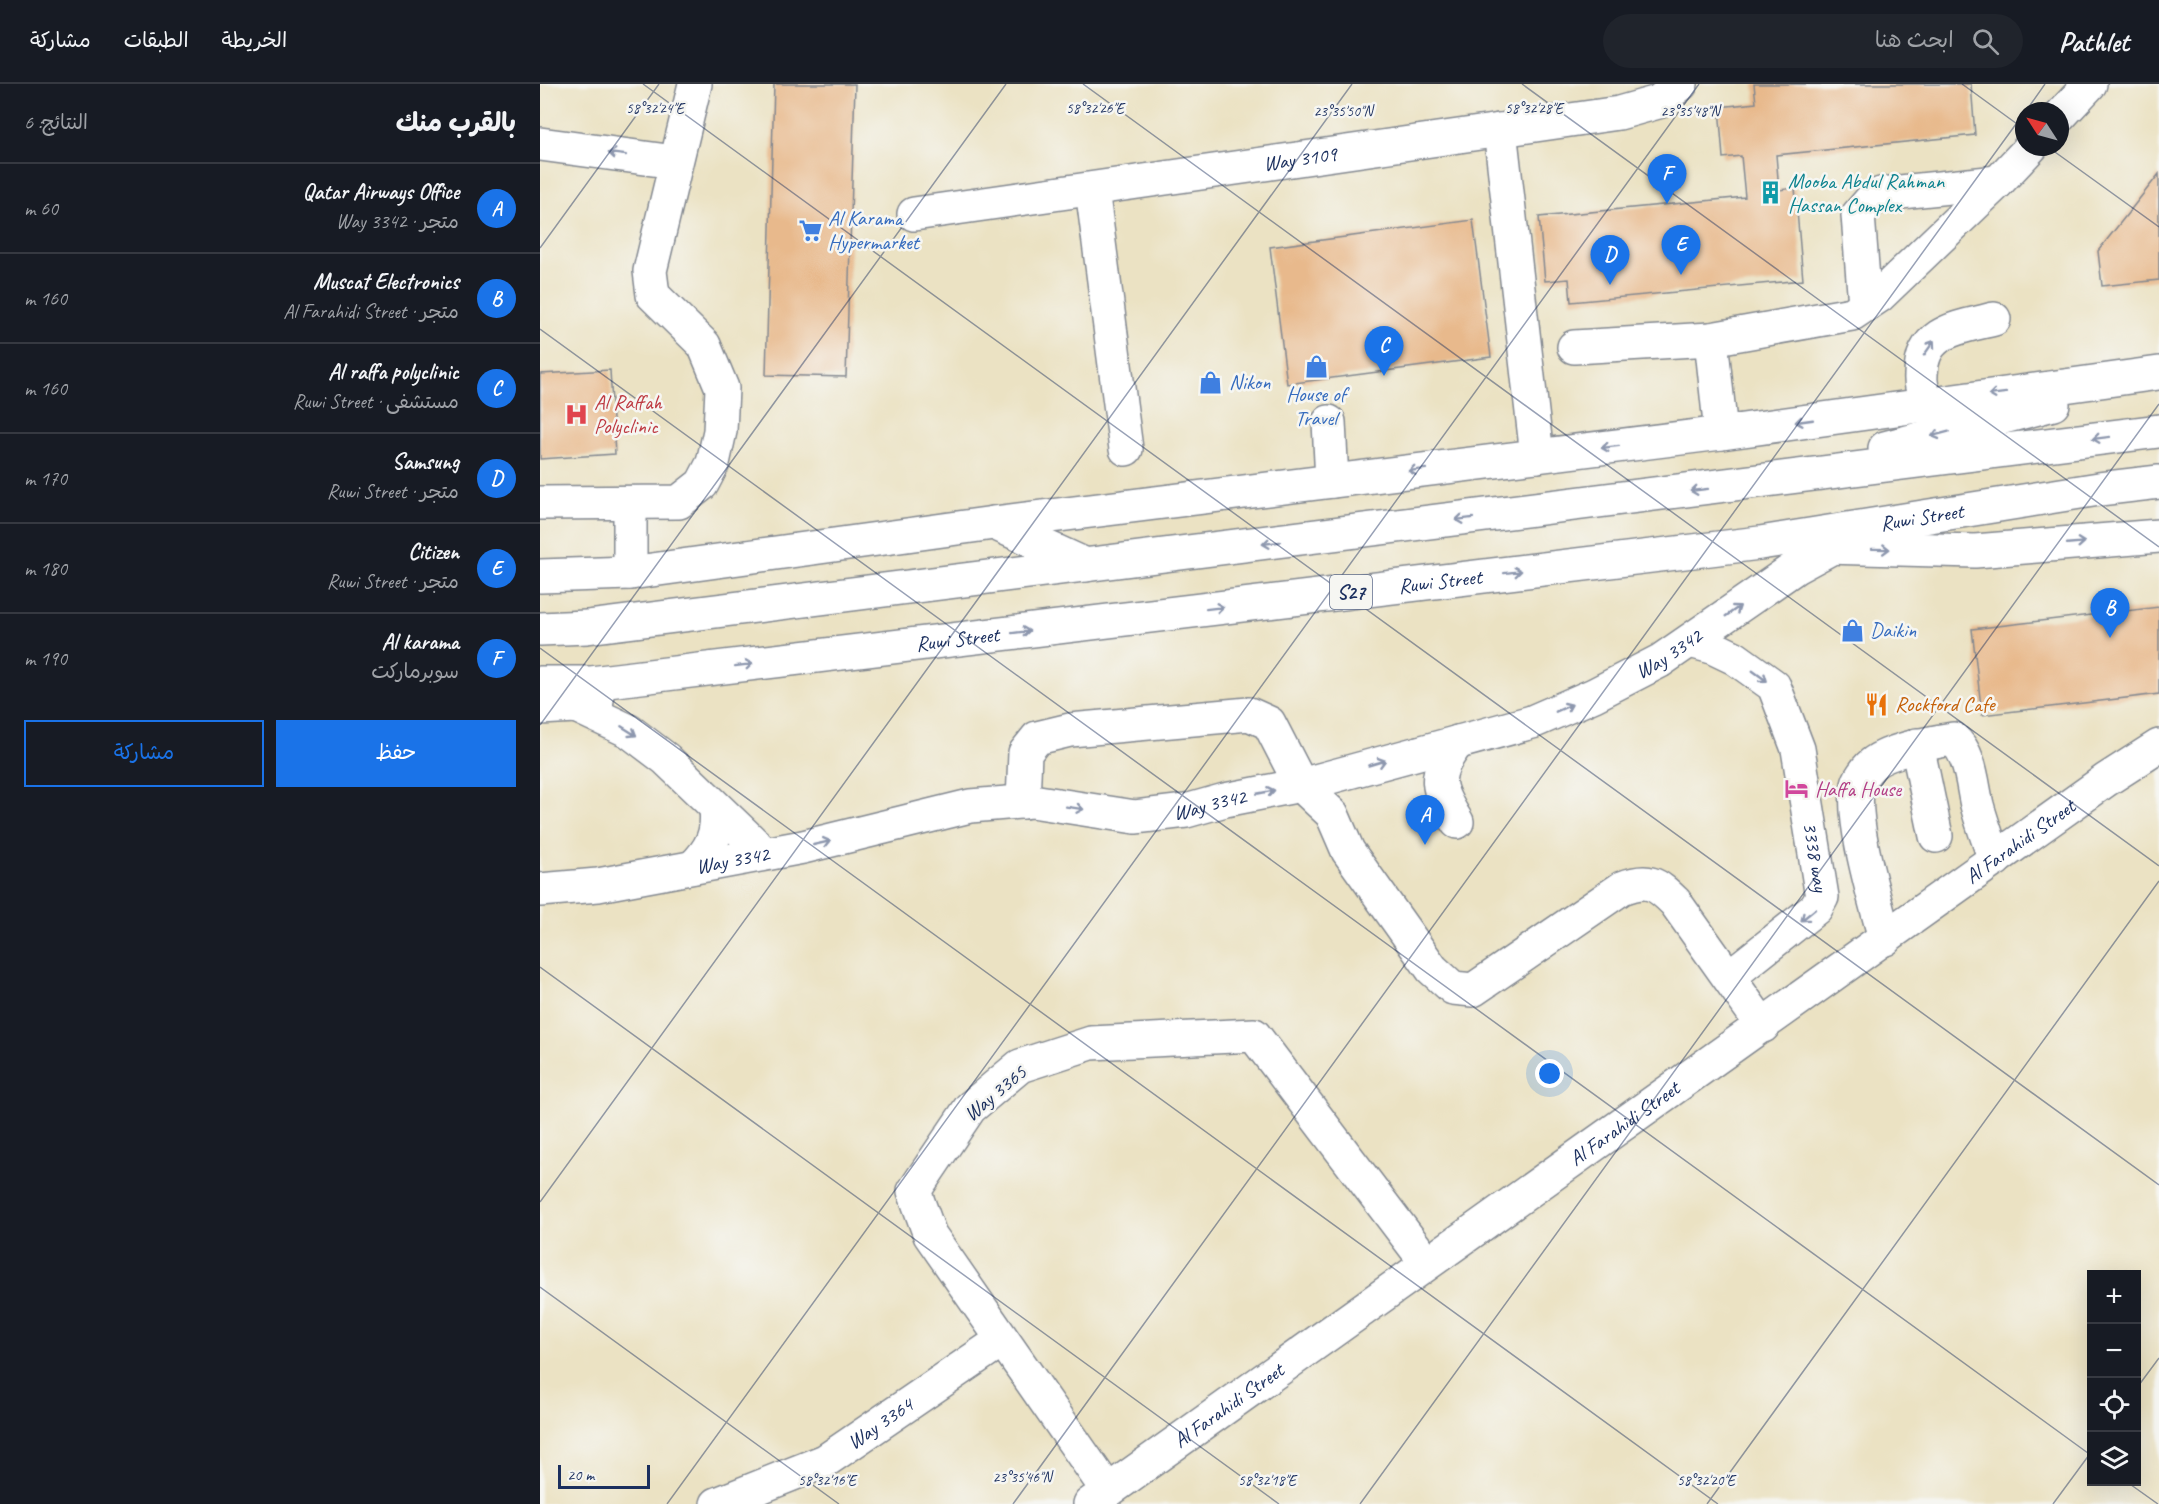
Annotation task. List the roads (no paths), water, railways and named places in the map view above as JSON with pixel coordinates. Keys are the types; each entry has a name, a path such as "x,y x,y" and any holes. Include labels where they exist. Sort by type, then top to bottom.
{"main road":[{"path":"540,503 679,502 702,484 713,463 720,431 722,388 704,345 653,295 650,271 695,84"},
{"name":"Way 3109","path":"914,214 1619,113 1658,102 1681,84"},
{"path":"2069,106 2090,84"},
{"path":"1500,130 1537,456"},
{"path":"540,144 675,162"},
{"path":"1574,347 1711,339 1852,314 1879,296 2023,156"},
{"path":"1866,305 1858,216 1869,201 1881,194 1998,182"},
{"path":"1092,189 1126,449"},
{"path":"1925,403 1921,365 1924,352 1933,341 1946,331 1994,319"},
{"path":"1711,339 1721,433"},
{"path":"540,576 630,573 994,523 1721,433 1925,403 2159,375"},
{"path":"1748,484 2159,375"},
{"path":"1329,422 1332,481"},
{"path":"540,629 587,627 2159,431"},
{"name":"Ruwi Street","path":"540,683 591,683 1760,543 2099,489 2159,482"},
{"path":"630,504 630,573"},
{"path":"994,523 1086,565"},
{"path":"1760,543 1831,548 1975,551 2159,536"},
{"name":"Way 3342","path":"540,890 598,885 693,867 849,836 970,806 1023,802 1135,817 1186,812 1225,800 1301,785 1532,722 1651,666 1796,567 1831,548"},
{"name":"3338 way","path":"1690,641 1712,647 1735,658 1774,686 1798,748 1822,897 1816,908 1729,977"},
{"path":"540,708 576,706 693,671"},
{"path":"576,706 629,730 666,759 764,853"},
{"path":"1023,802 1025,753 1037,738 1070,730 1249,714 1269,723 1301,785 1332,814 1348,851 1432,969 1452,988 1473,990 1622,888 1639,882 1659,886 1675,902 1763,1026"},
{"path":"1885,939 1856,805 1858,783 1871,764 1917,745 1953,739 1961,745 1995,860"},
{"path":"1458,742 1446,756 1438,783 1441,796 1458,822"},
{"path":"1917,745 1936,836"},
{"name":"Al Farahidi Street","path":"1099,1498 2106,780 2159,746"},
{"path":"1332,814 1345,772"},
{"path":"693,867 706,855 715,839 716,808"},
{"name":"Way 3365","path":"1099,1498 1002,1340 930,1235 914,1191 970,1108 1020,1066 1091,1043 1254,1035 1427,1263"},
{"name":"Way 3364","path":"717,1504 825,1461 1002,1340"}],"place":[{"name":"Mooba Abdul Rahman Hassan Complex","path":"1770,193"},
{"name":"Al karama","path":"1667,204"},
{"name":"Al Karama Hypermarket","path":"810,230"},
{"name":"Citizen","path":"1681,275"},
{"name":"Samsung","path":"1610,285"},
{"name":"House of Travel","path":"1316,366"},
{"name":"Al raffa polyclinic","path":"1384,376"},
{"name":"Nikon","path":"1211,382"},
{"name":"Al Raffah Polyclinic","path":"576,414"},
{"name":"Daikin","path":"1852,630"},
{"name":"Muscat Electronics","path":"2110,638"},
{"name":"Rockford Cafe","path":"1877,704"},
{"name":"Haffa House","path":"1797,789"},
{"name":"Qatar Airways Office","path":"1425,845"}]}
